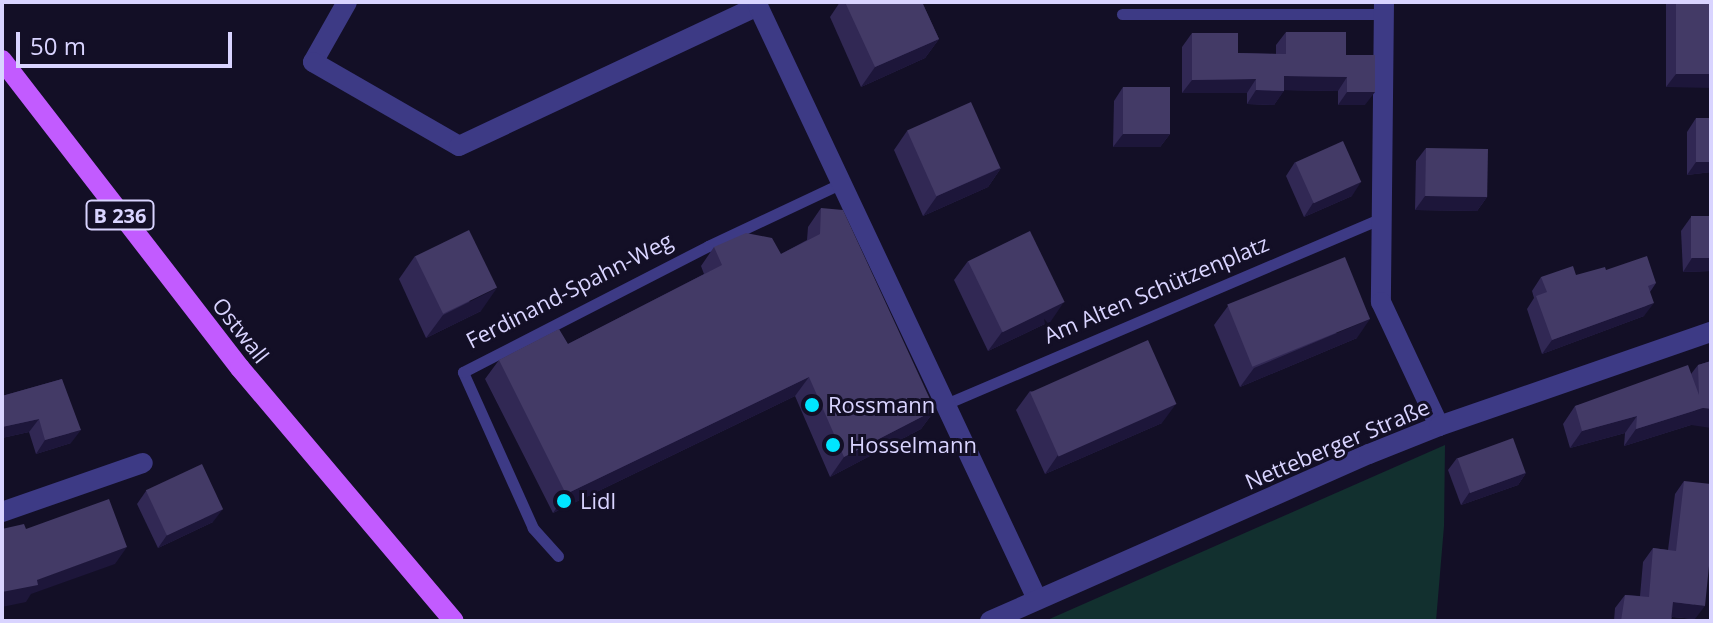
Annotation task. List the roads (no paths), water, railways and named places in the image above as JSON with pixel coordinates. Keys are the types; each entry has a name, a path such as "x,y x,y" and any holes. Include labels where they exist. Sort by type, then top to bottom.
{"main road":[{"name":"Ostwall","path":"2,60 240,368 454,621"}],"street":[{"path":"347,2 313,62 459,146 758,6 948,403 1037,599"},
{"path":"1384,8 1381,302 1439,426"},
{"name":"Netteberger Straße","path":"990,621 1439,426 1711,332"},
{"path":"2,512 143,463"}],"lane":[{"path":"1122,14 1384,8"},
{"name":"Ferdinand-Spahn-Weg","path":"558,556 533,528 463,372 694,253 842,183"},
{"name":"Am Alten Schützenplatz","path":"948,403 1382,218"}],"place":[{"name":"Rossmann","path":"812,405"},
{"name":"Hosselmann","path":"833,445"},
{"name":"Lidl","path":"564,501"}]}
